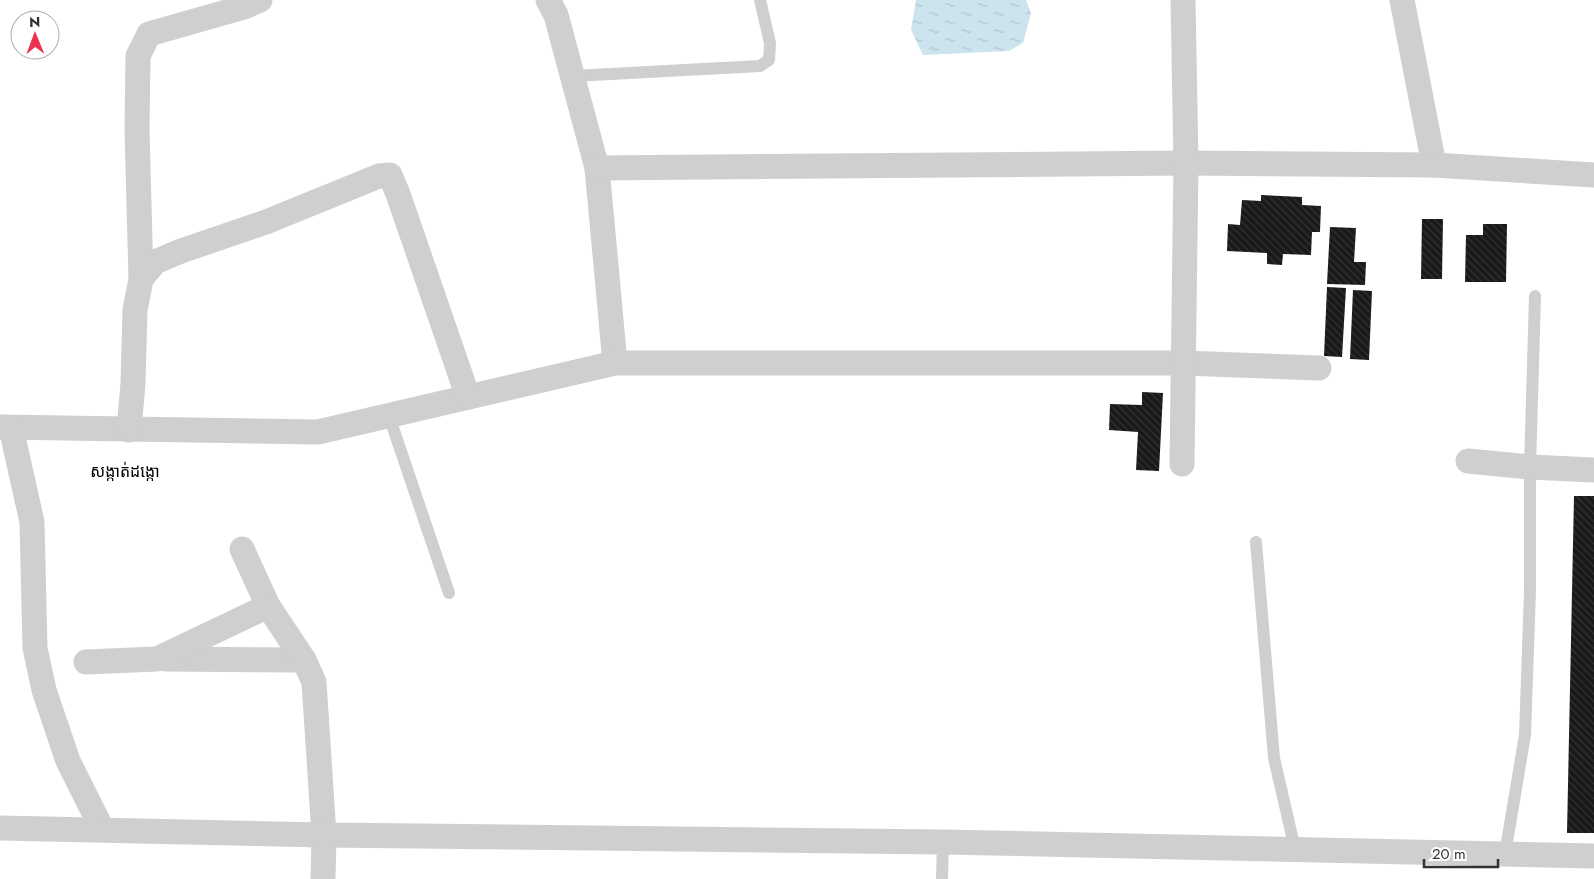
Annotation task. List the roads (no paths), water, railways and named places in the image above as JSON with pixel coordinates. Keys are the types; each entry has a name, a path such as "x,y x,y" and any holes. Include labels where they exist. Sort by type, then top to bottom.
{"street":[{"path":"129,430 133,383 135,310 141,279 137,130 138,56 149,34 244,8 260,0"},
{"path":"548,0 556,15 597,168 615,363"},
{"path":"1182,464 1186,163 1183,0"},
{"path":"1402,0 1434,166"},
{"path":"597,168 1186,163 1434,166 1594,175"},
{"path":"141,279 155,262 181,251 266,222 379,176 390,176 398,194 468,397"},
{"path":"102,829 68,761 44,690 35,648 32,522 5,428 318,432 615,363 1183,363 1319,368"},
{"path":"1468,461 1530,467 1594,470"},
{"path":"242,549 268,606 304,660 314,682 324,835 323,879"},
{"path":"158,659 268,606"},
{"path":"86,662 158,659 304,660"},
{"path":"0,828 324,835 943,842 1594,856"}],"lane":[{"path":"573,76 760,66 769,60 770,43 760,0"},
{"path":"1505,854 1525,735 1530,591 1530,467 1535,296"},
{"path":"389,416 449,593"},
{"path":"1256,542 1274,758 1295,849"},
{"path":"942,879 943,842"}],"water":[{"path":"916,0 1026,0 1031,13 1023,43 1009,51 923,55 911,30"}],"district":[{"name":"សង្កាត់ដង្កោ","path":"125,471"}]}
